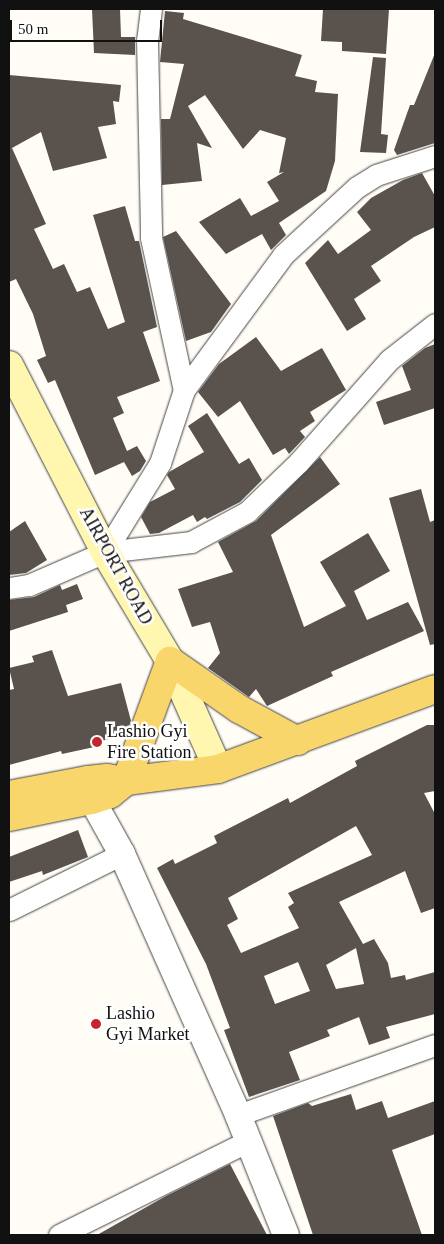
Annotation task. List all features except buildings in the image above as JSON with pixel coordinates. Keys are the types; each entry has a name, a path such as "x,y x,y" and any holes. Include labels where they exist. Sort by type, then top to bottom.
{"main road":[{"name":"AIRPORT ROAD","path":"9,365 105,552 170,661 218,769"},
{"path":"9,817 92,800 110,794 126,782 170,661 239,708 298,741"},
{"path":"9,795 88,780 107,778 126,782 218,769 435,689"}],"street":[{"path":"151,9 147,49 151,238 184,390"},
{"path":"105,552 160,463 184,390 283,255 357,187 376,175 435,156"},
{"path":"9,588 29,585 105,552 191,542 247,512 298,463 389,360 435,324"},
{"path":"92,800 122,854 238,1115 286,1235"},
{"path":"9,910 122,854"},
{"path":"238,1115 435,1045"},
{"path":"59,1235 248,1141"}],"place":[{"name":"Lashio Gyi Fire Station","path":"97,742"},
{"name":"Lashio Gyi Market","path":"96,1024"}]}
